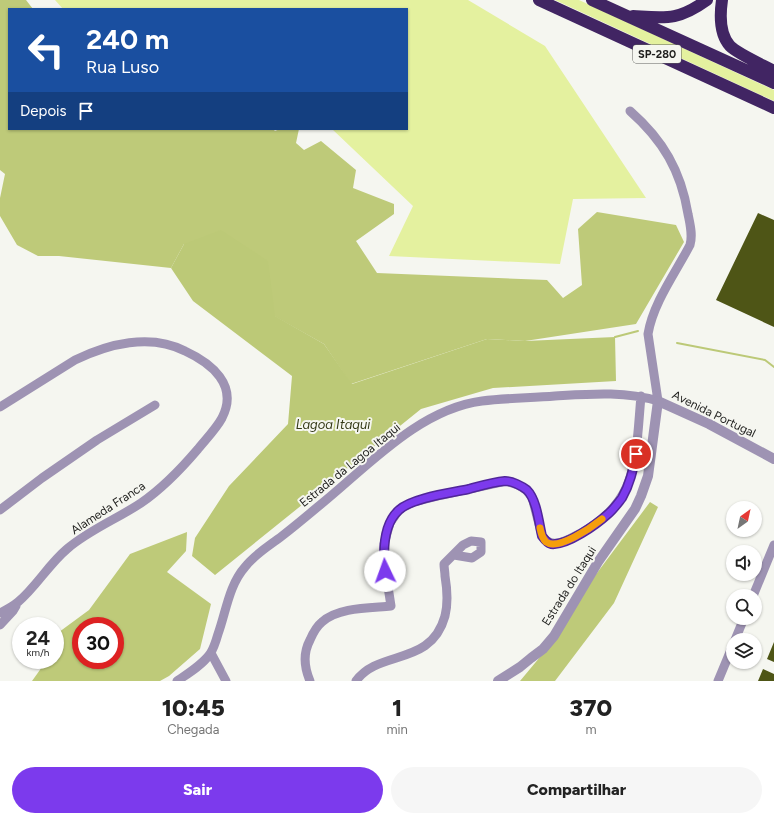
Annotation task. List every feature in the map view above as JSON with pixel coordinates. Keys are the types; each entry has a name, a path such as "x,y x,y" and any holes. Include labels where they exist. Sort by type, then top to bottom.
{"highway":[{"name":"SP-280","path":"539,0 774,108"},
{"name":"SP-280","path":"592,0 774,83"},
{"path":"626,16 675,17 693,9 707,0"},
{"path":"722,0 721,24 730,46 774,71"}],"street":[{"name":"Estrada do Itaqui","path":"498,681 537,654 554,636 598,562 635,509 648,476 658,401 648,334 649,327 654,313 690,245 692,232 682,186 672,162 650,130 630,111"},
{"name":"Alameda Franca","path":"0,407 75,360 109,346 139,341 155,342 179,348 200,358 224,382 226,391 226,404 221,419 187,462 160,488 142,502 85,536 67,549 18,602 0,614"},
{"name":"Estrada da Lagoa Itaqui","path":"177,681 190,673 210,653 238,576 255,556 316,509 401,437 420,425 457,407 481,401 614,394 641,396"},
{"name":"Avenida Portugal","path":"641,396 658,401 709,424 774,459"},
{"path":"310,681 306,668 305,654 313,634 322,622 342,612 356,609 390,606 384,561 384,544 390,523 399,510 414,502 506,481 518,485 526,490 532,497 542,536 546,541 550,544 555,544 572,538 601,521 610,513 621,499 628,486 636,454 641,396"},
{"path":"0,510 96,440 155,405"},
{"path":"756,589 774,545"},
{"path":"356,681 362,674 371,668 415,652 427,645 435,637 440,629 446,613 447,597 444,564 454,555"},
{"path":"0,624 13,611 18,602"},
{"path":"210,653 226,681"},
{"path":"718,681 726,662"}],"shaded area":[{"path":"0,0 26,0 32,8 8,8 8,130 299,130 296,143 304,150 321,141 356,170 353,188 394,204 394,214 356,241 377,273 547,280 563,298 582,285 578,229 597,212 676,225 684,242 636,324 525,341 487,339 351,384 324,344 274,316 267,261 184,244 171,268 59,256 38,256 17,245 0,216 0,198 5,174 0,170"},
{"path":"55,0 468,0 545,46 646,198 573,199 560,264 389,256 413,206 333,130 408,130 408,8 62,8"},
{"path":"555,0 579,0 774,90 774,101"},
{"path":"650,502 658,507 614,603 555,681 520,681 560,633 594,577"},
{"path":"187,532 186,551 167,572 211,604 200,649 169,676 160,681 32,681 41,669 64,669 64,628 72,622 72,669 124,669 124,617 79,617 89,610 130,554"}],"water":[{"name":"Lagoa Itaqui","path":"221,230 268,261 275,316 324,344 352,384 487,339 525,341 615,337 616,381 493,388 421,409 215,575 192,556 195,538 229,486 288,424 292,376 193,301 171,268 184,244"}],"building":[{"path":"758,213 774,220 774,327 716,300"},
{"path":"774,642 774,662 767,659"},
{"path":"763,669 774,674 774,681 758,681"}],"waterway":[{"path":"615,337 638,331"},
{"path":"677,343 765,360 774,367"}],"slow traffic":[{"path":"540,528 542,536 546,541 550,544 555,544 572,538 602,519"}],"route":[{"path":"385,571 384,544 386,534 394,515 405,506 414,502 442,495 506,481 518,485 526,490 532,497 542,536 546,541 550,544 560,543 572,538 601,521 610,513 621,499 628,486 632,475 636,454"}]}
